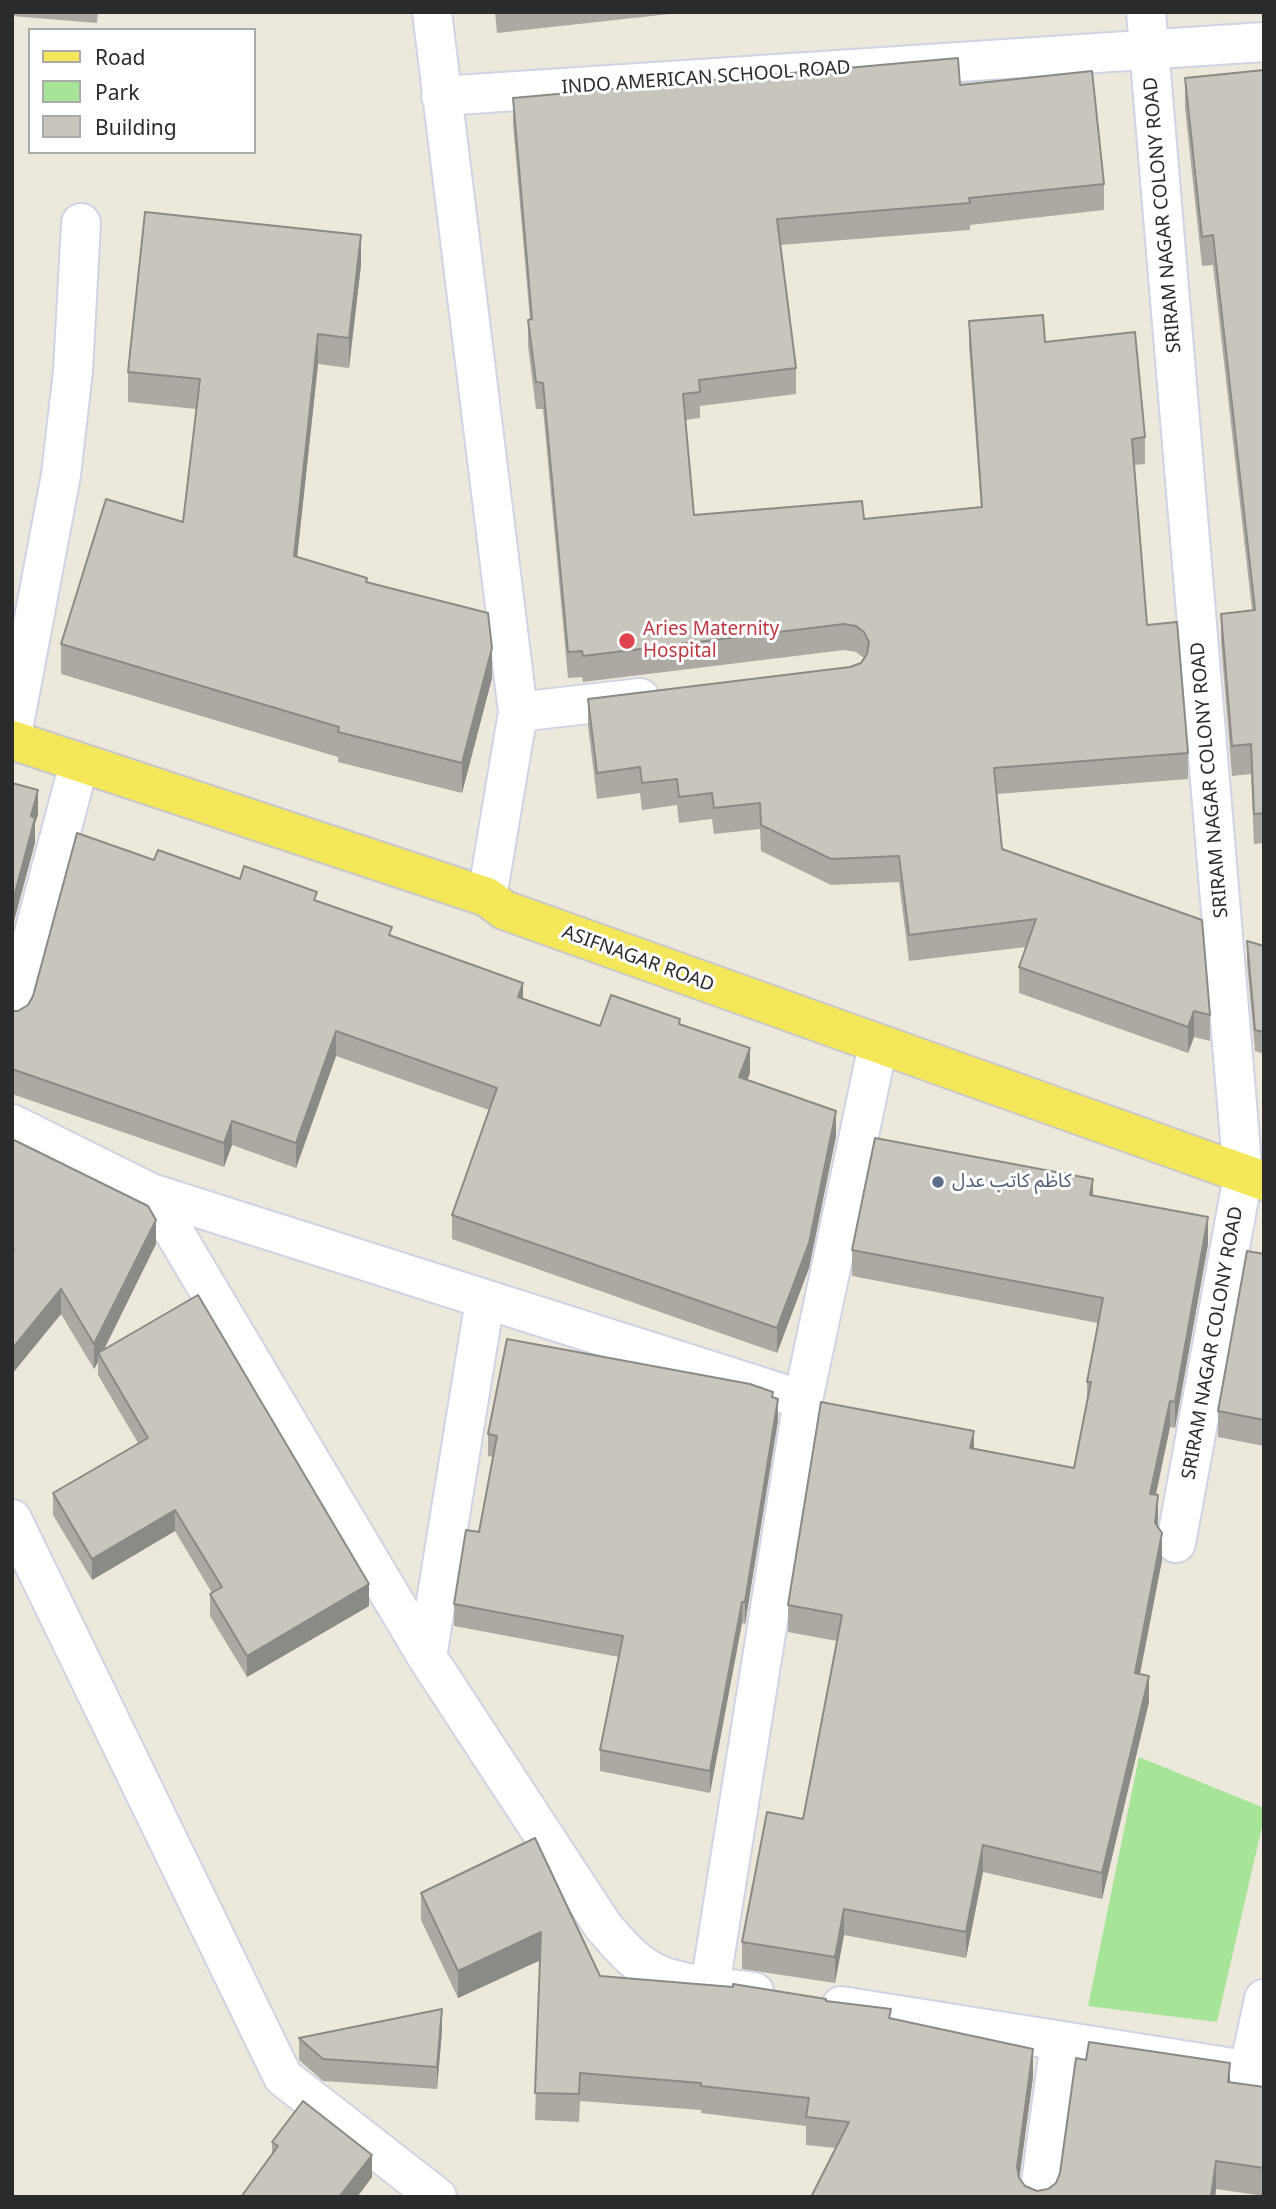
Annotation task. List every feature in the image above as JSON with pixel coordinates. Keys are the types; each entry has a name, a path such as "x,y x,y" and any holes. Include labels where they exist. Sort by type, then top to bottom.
{"main road":[{"name":"ASIFNAGAR ROAD","path":"12,738 79,764 487,897 504,910 1254,1178"}],"street":[{"path":"432,12 518,712 487,897"},
{"name":"INDO AMERICAN SCHOOL ROAD","path":"441,96 1148,31 1264,42"},
{"name":"SRIRAM NAGAR COLONY ROAD","path":"1148,31 1254,1178 1176,1543"},
{"path":"12,738 61,475 73,371 81,223"},
{"path":"518,712 669,694"},
{"path":"12,1015 79,764"},
{"path":"710,1986 803,1400 878,1045"},
{"path":"12,1124 151,1193 803,1400"},
{"path":"151,1193 426,1657 603,1926 625,1952 648,1970 672,1980 1256,2071 1264,1998"},
{"path":"426,1657 485,1300"},
{"path":"13,1520 283,2077 398,2185 437,2197"},
{"path":"1039,2197 1060,2042"}],"green space":[{"path":"1139,1757 1264,1808 1264,1818 1217,2022 1088,2006"}],"building":[{"path":"958,58 960,85 1092,71 1104,184 969,198 970,203 777,219 796,368 699,380 700,392 683,394 694,515 862,501 864,519 982,507 969,321 1043,315 1045,342 1135,332 1145,437 1132,439 1147,625 1177,622 1188,753 994,768 1002,849 1202,920 1210,1015 1194,1011 1188,1027 1019,967 1036,919 909,935 899,856 831,859 761,825 760,803 714,808 712,793 679,797 677,779 642,783 640,767 597,773 588,699 850,667 861,663 867,654 869,642 864,632 856,626 844,624 583,656 582,651 568,652 543,383 536,382 528,320 532,319 513,98"},
{"path":"1264,70 1264,813 1254,814 1251,744 1232,746 1221,614 1255,610 1213,235 1202,237 1185,78"},
{"path":"145,212 361,235 349,338 318,334 294,556 367,578 366,582 488,613 492,648 462,763 338,732 339,727 61,644 106,499 183,522 200,379 128,372"},
{"path":"12,783 38,790 31,816 35,818 12,904"},
{"path":"77,833 154,860 158,850 240,879 244,866 317,892 314,900 392,927 389,935 523,983 518,997 600,1026 611,995 680,1019 679,1024 750,1048 739,1077 836,1111 809,1243 777,1328 452,1215 497,1088 336,1031 296,1143 232,1121 224,1143 12,1069 12,1011 18,1011 28,1005 33,996"},
{"path":"1247,941 1264,946 1264,1032 1255,1030"},
{"path":"875,1138 1093,1179 1090,1195 1208,1217 1175,1402 1170,1401 1150,1494 1158,1495 1155,1523 1162,1533 1135,1673 1149,1676 1102,1873 983,1845 966,1932 844,1909 835,1957 742,1942 767,1812 803,1819 842,1615 788,1605 821,1402 974,1431 970,1448 1074,1468 1091,1382 1087,1382 1103,1298 852,1250"},
{"path":"12,1139 148,1206 156,1220 94,1344 61,1289 12,1349"},
{"path":"1247,1251 1264,1254 1264,1420 1218,1411"},
{"path":"198,1295 369,1584 247,1656 210,1594 222,1587 175,1510 92,1559 53,1493 148,1438 98,1353"},
{"path":"507,1339 750,1384 773,1392 772,1397 778,1399 745,1602 742,1602 710,1771 600,1750 623,1636 454,1604 466,1530 479,1532 497,1436 488,1434"},
{"path":"535,1838 600,1976 733,1987 733,1984 826,2001 891,2009 889,2018 1033,2049 1017,2167 1019,2178 1025,2186 1037,2191 1048,2189 1056,2183 1060,2173 1076,2058 1086,2060 1089,2042 1230,2063 1228,2082 1264,2087 1264,2168 1216,2161 1211,2197 811,2197 849,2122 806,2117 809,2098 701,2086 701,2083 580,2073 579,2094 535,2093 541,1932 458,1971 421,1893"},
{"path":"442,2009 437,2067 323,2059 299,2038"},
{"path":"303,2101 372,2155 339,2197 241,2197 278,2146 272,2142"}],"place":[{"name":"Aries Maternity Hospital","path":"627,641"},
{"name":"كاظم كاتب عدل","path":"938,1182"}]}
